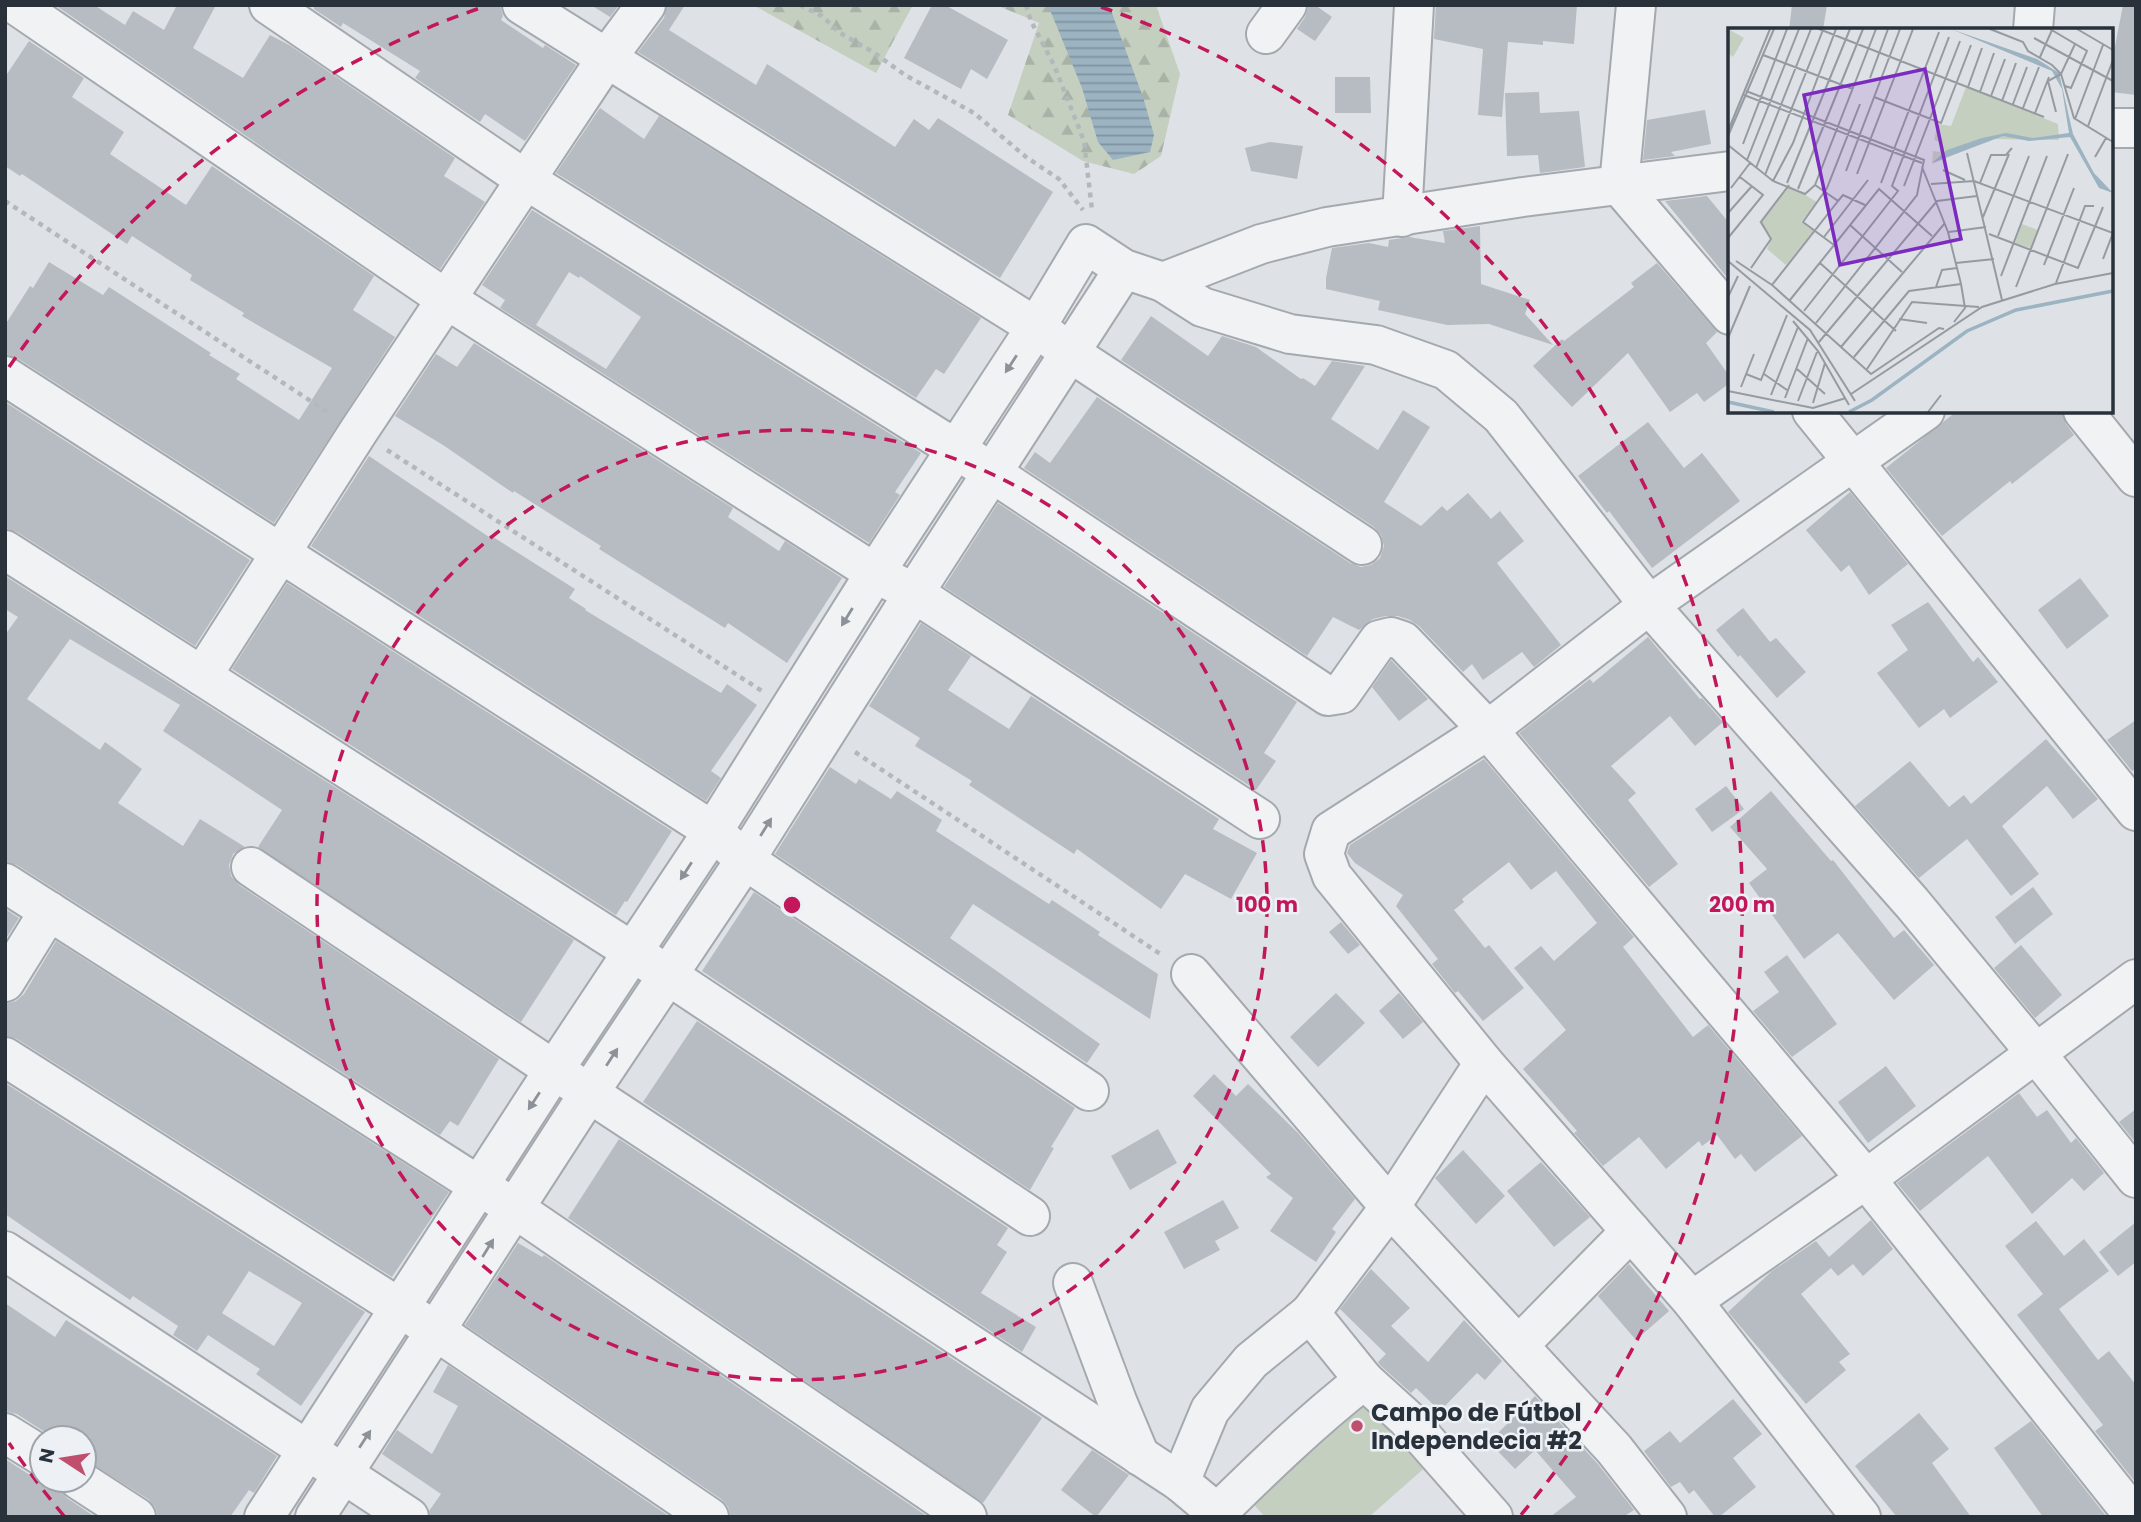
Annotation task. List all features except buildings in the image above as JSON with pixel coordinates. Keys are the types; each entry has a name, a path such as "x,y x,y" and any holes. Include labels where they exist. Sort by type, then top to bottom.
{"street":[{"path":"5,20 15,5 446,299 875,573 914,593 1260,819"},
{"path":"269,5 526,180 956,449 1328,696 1340,694 1379,640 1391,637 1403,641 1488,730 1866,1179 2135,1517"},
{"path":"522,5 1036,327 1069,352 1362,545"},
{"path":"202,677 358,432 606,59 646,5"},
{"path":"1402,217 1414,5"},
{"path":"1636,5 1619,185 1728,313"},
{"path":"2033,28 2035,5"},
{"path":"2113,128 2136,128"},
{"path":"1163,282 1261,244 1327,227 1522,197 1728,171"},
{"path":"264,1517 554,1070 713,831 875,573 1036,327 1090,234 1124,269 1163,282 1202,307 1290,334 1376,345 1446,370 1501,416 1649,605 1912,903 2136,1178"},
{"path":"315,1517 589,1093 745,860 1124,269"},
{"path":"5,376 713,831 745,860 1089,1091"},
{"path":"1814,413 2136,811"},
{"path":"1861,1517 1692,1301 1484,1063 1332,876 1324,854 1331,831 1488,730 1649,605 1922,413"},
{"path":"2086,413 2136,477"},
{"path":"5,550 667,974 1030,1216"},
{"path":"251,867 1180,1482 1217,1515 1293,1439 1364,1380"},
{"path":"5,883 514,1208 967,1517"},
{"path":"5,982 49,911"},
{"path":"1191,974 1390,1207 1614,1449 1667,1517"},
{"path":"1692,1301 1866,1179 2136,979"},
{"path":"5,1057 436,1331 709,1517"},
{"path":"1180,1482 1210,1410 1251,1361 1310,1313 1390,1207 1484,1063"},
{"path":"1519,1345 1631,1231"},
{"path":"5,1251 409,1517"},
{"path":"1073,1283 1140,1456"},
{"path":"1310,1313 1364,1380 1406,1418 1493,1517"},
{"path":"5,1433 28,1448"},
{"path":"98,1492 136,1517"}],"path":[{"path":"800,5 821,16 840,33 905,75 974,113 1026,157 1059,179 1090,234"},
{"path":"1026,5 1068,97 1084,141 1090,234"},
{"path":"5,201 358,432 789,708"},
{"path":"825,732 1191,974"}],"green space":[{"path":"753,5 913,5 876,73"},
{"path":"996,5 1156,5 1180,74 1161,156 1134,174 1083,161 1008,115 1039,23"},
{"name":"Campo de Fútbol Independecia #2","path":"1363,1388 1429,1464 1369,1517 1265,1517 1240,1489"}],"water":[{"path":"1048,5 1109,5 1154,135 1150,152 1113,160 1098,142 1082,88"}],"place":[{"name":"Campo de Fútbol Independecia #2","path":"1357,1426"}]}
